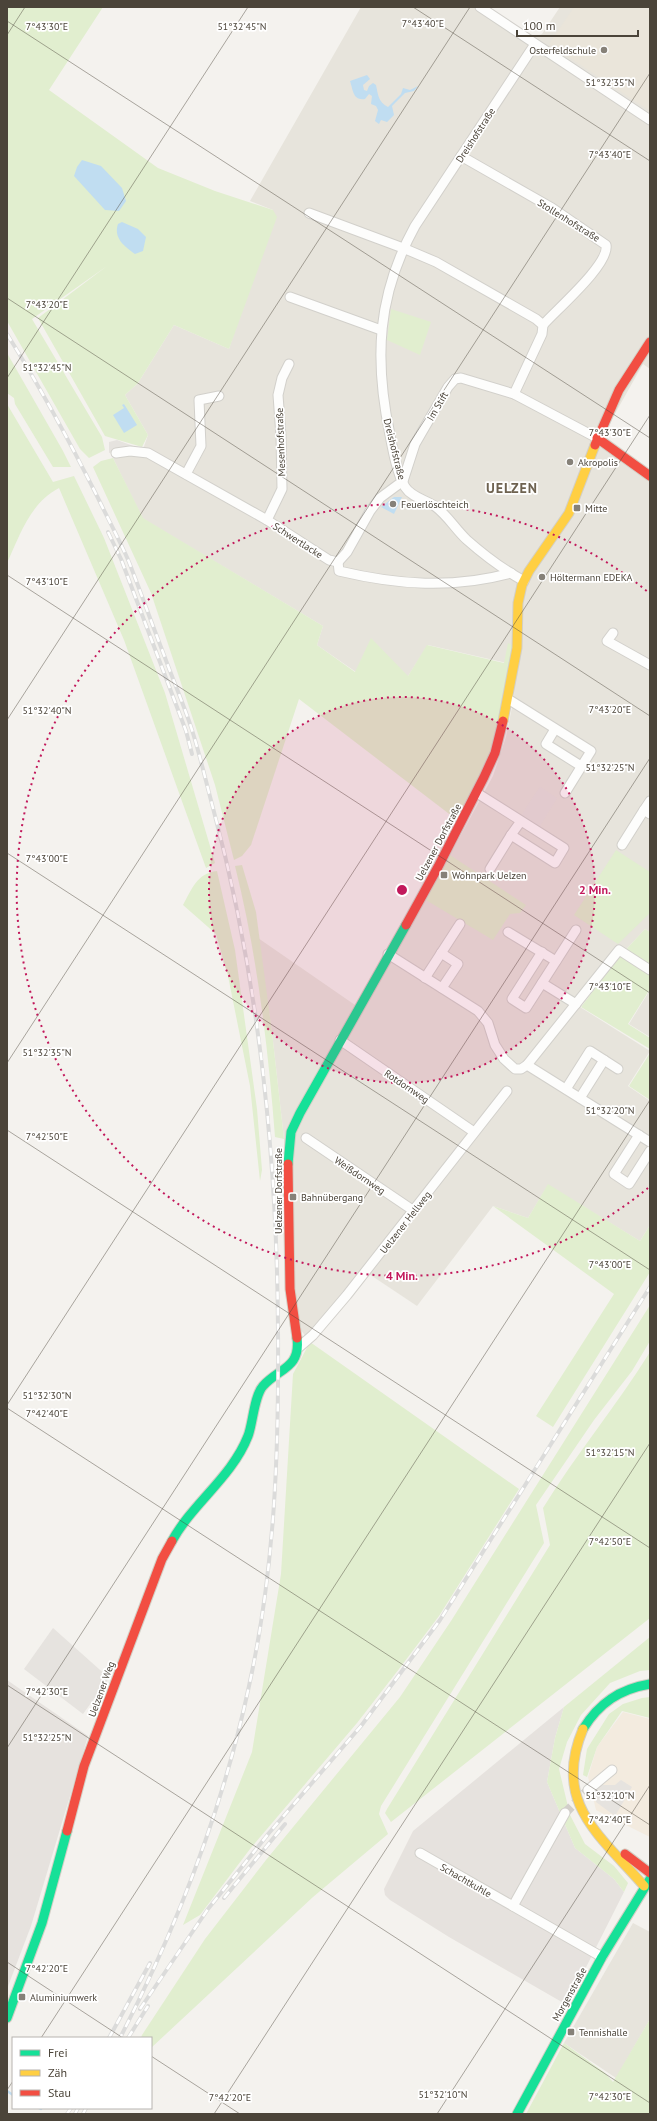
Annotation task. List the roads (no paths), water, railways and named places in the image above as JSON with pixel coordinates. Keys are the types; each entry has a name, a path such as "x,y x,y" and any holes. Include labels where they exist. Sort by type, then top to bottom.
{"street":[{"path":"480,7 650,120"},
{"name":"Dreishofstraße","path":"524,581 511,573 468,540 436,507 411,494 403,481 392,446 382,394 381,330 387,294 403,248 461,156 535,44"},
{"name":"Stollenhofstraße","path":"461,156 552,208 606,245 607,248 601,260 584,284 559,307 543,325 542,334 533,357 514,394"},
{"path":"309,213 403,248 466,278 536,319 543,325"},
{"path":"290,298 381,330"},
{"name":"Uelzener Dorfstraße","path":"298,1348 290,1281 288,1148 295,1122 477,793 495,753 508,699 517,648 518,603 524,581 572,506 597,438 619,390 650,342"},
{"name":"Mesenhofstraße","path":"267,520 282,489 281,436 278,395 282,378 289,364"},
{"name":"Im Stift","path":"403,481 415,444 448,387 455,380 461,378 514,394 597,438"},
{"path":"186,474 201,446 199,400 219,396"},
{"path":"597,438 650,476"},
{"name":"Schwertlacke","path":"116,453 130,451 148,453 267,520 329,560 338,562 339,571 371,579 404,583 445,584 482,581 511,573"},
{"path":"338,562 347,552 370,511 380,498 403,481"},
{"path":"613,633 605,644 650,665"},
{"path":"508,699 591,751 565,793"},
{"path":"555,728 546,744 582,766"},
{"path":"477,793 564,848 555,863 511,835"},
{"path":"622,845 647,812 650,801"},
{"path":"490,869 520,821"},
{"path":"425,978 460,924"},
{"path":"542,952 512,999 526,1008 576,930"},
{"path":"508,932 556,960"},
{"path":"388,954 478,1011 488,1023 495,1045 504,1059 515,1069 521,1069 527,1065 619,950 650,970"},
{"path":"442,953 458,964 442,988"},
{"path":"542,983 576,1004"},
{"name":"Rotdornweg","path":"340,1040 474,1132"},
{"path":"566,1089 590,1051 618,1069"},
{"path":"580,1098 604,1060"},
{"path":"527,1065 650,1142"},
{"name":"Uelzener Hellweg","path":"298,1348 313,1335 338,1307 507,1091"},
{"path":"639,1135 614,1174 629,1184 650,1151"},
{"name":"Weißdornweg","path":"306,1138 414,1211"},
{"name":"Uelzener Weg","path":"7,2018 42,1923 84,1766 154,1576 171,1542 222,1479 241,1450 251,1427 260,1391 266,1383 292,1362 298,1348"},
{"path":"647,1882 589,1822 579,1806 574,1789 573,1773 576,1745 591,1717 601,1705 626,1690 650,1684"},
{"path":"588,1790 612,1770"},
{"path":"513,1906 565,1813"},
{"path":"603,1838 650,1873"},
{"name":"Schachtkuhle","path":"420,1853 602,1957"},
{"path":"632,1860 647,1860"},
{"name":"Morgenstraße","path":"517,2114 602,1957 647,1882"}],"water":[{"path":"367,75 370,79 363,85 364,90 367,91 369,86 373,83 376,85 380,100 388,107 401,94 403,88 410,90 418,86 414,91 405,93 392,106 394,115 387,122 381,120 379,124 375,121 378,110 376,106 371,104 372,96 369,94 365,99 356,97 350,81"},
{"path":"82,160 101,166 122,188 126,201 119,211 105,210 74,176 77,167"},
{"path":"122,222 138,229 146,237 143,251 135,254 121,242 117,234 117,229 118,224"},
{"path":"124,404 137,425 124,433 113,415 124,408 122,405"},
{"path":"394,497 402,497 394,514 381,507"}],"waterway":[{"path":"7,2091 12,2094"}],"tunnel":[{"path":"565,1813 588,1790"}],"railway":[{"path":"7,334 66,435 122,546 192,730 229,873 254,1002 269,1132 274,1198 277,1264 278,1420 274,1509 270,1554 258,1642 238,1732 212,1822 161,1953 120,2037"},
{"path":"108,532 121,559 186,731 192,754"},
{"path":"140,2009 208,1909 269,1833 361,1726 440,1620 650,1287"},
{"path":"224,1898 285,1824"},
{"path":"110,2037 150,1963"},
{"path":"129,2037 148,2006"},
{"path":"67,2114 70,2109"},
{"path":"75,2114 78,2109"},
{"path":"83,2114 86,2109"}],"place":[{"name":"Osterfeldschule","path":"604,50"},
{"name":"Akropolis","path":"570,462"},
{"name":"Feuerlöschteich","path":"393,504"},
{"name":"Mitte","path":"577,508"},
{"name":"Höltermann EDEKA","path":"542,577"},
{"name":"Wohnpark Uelzen","path":"444,875"},
{"name":"Bahnübergang","path":"293,1197"},
{"name":"Aluminiumwerk","path":"22,1997"},
{"name":"Tennishalle","path":"571,2032"}],"district":[{"name":"UELZEN","path":"512,488"}]}
